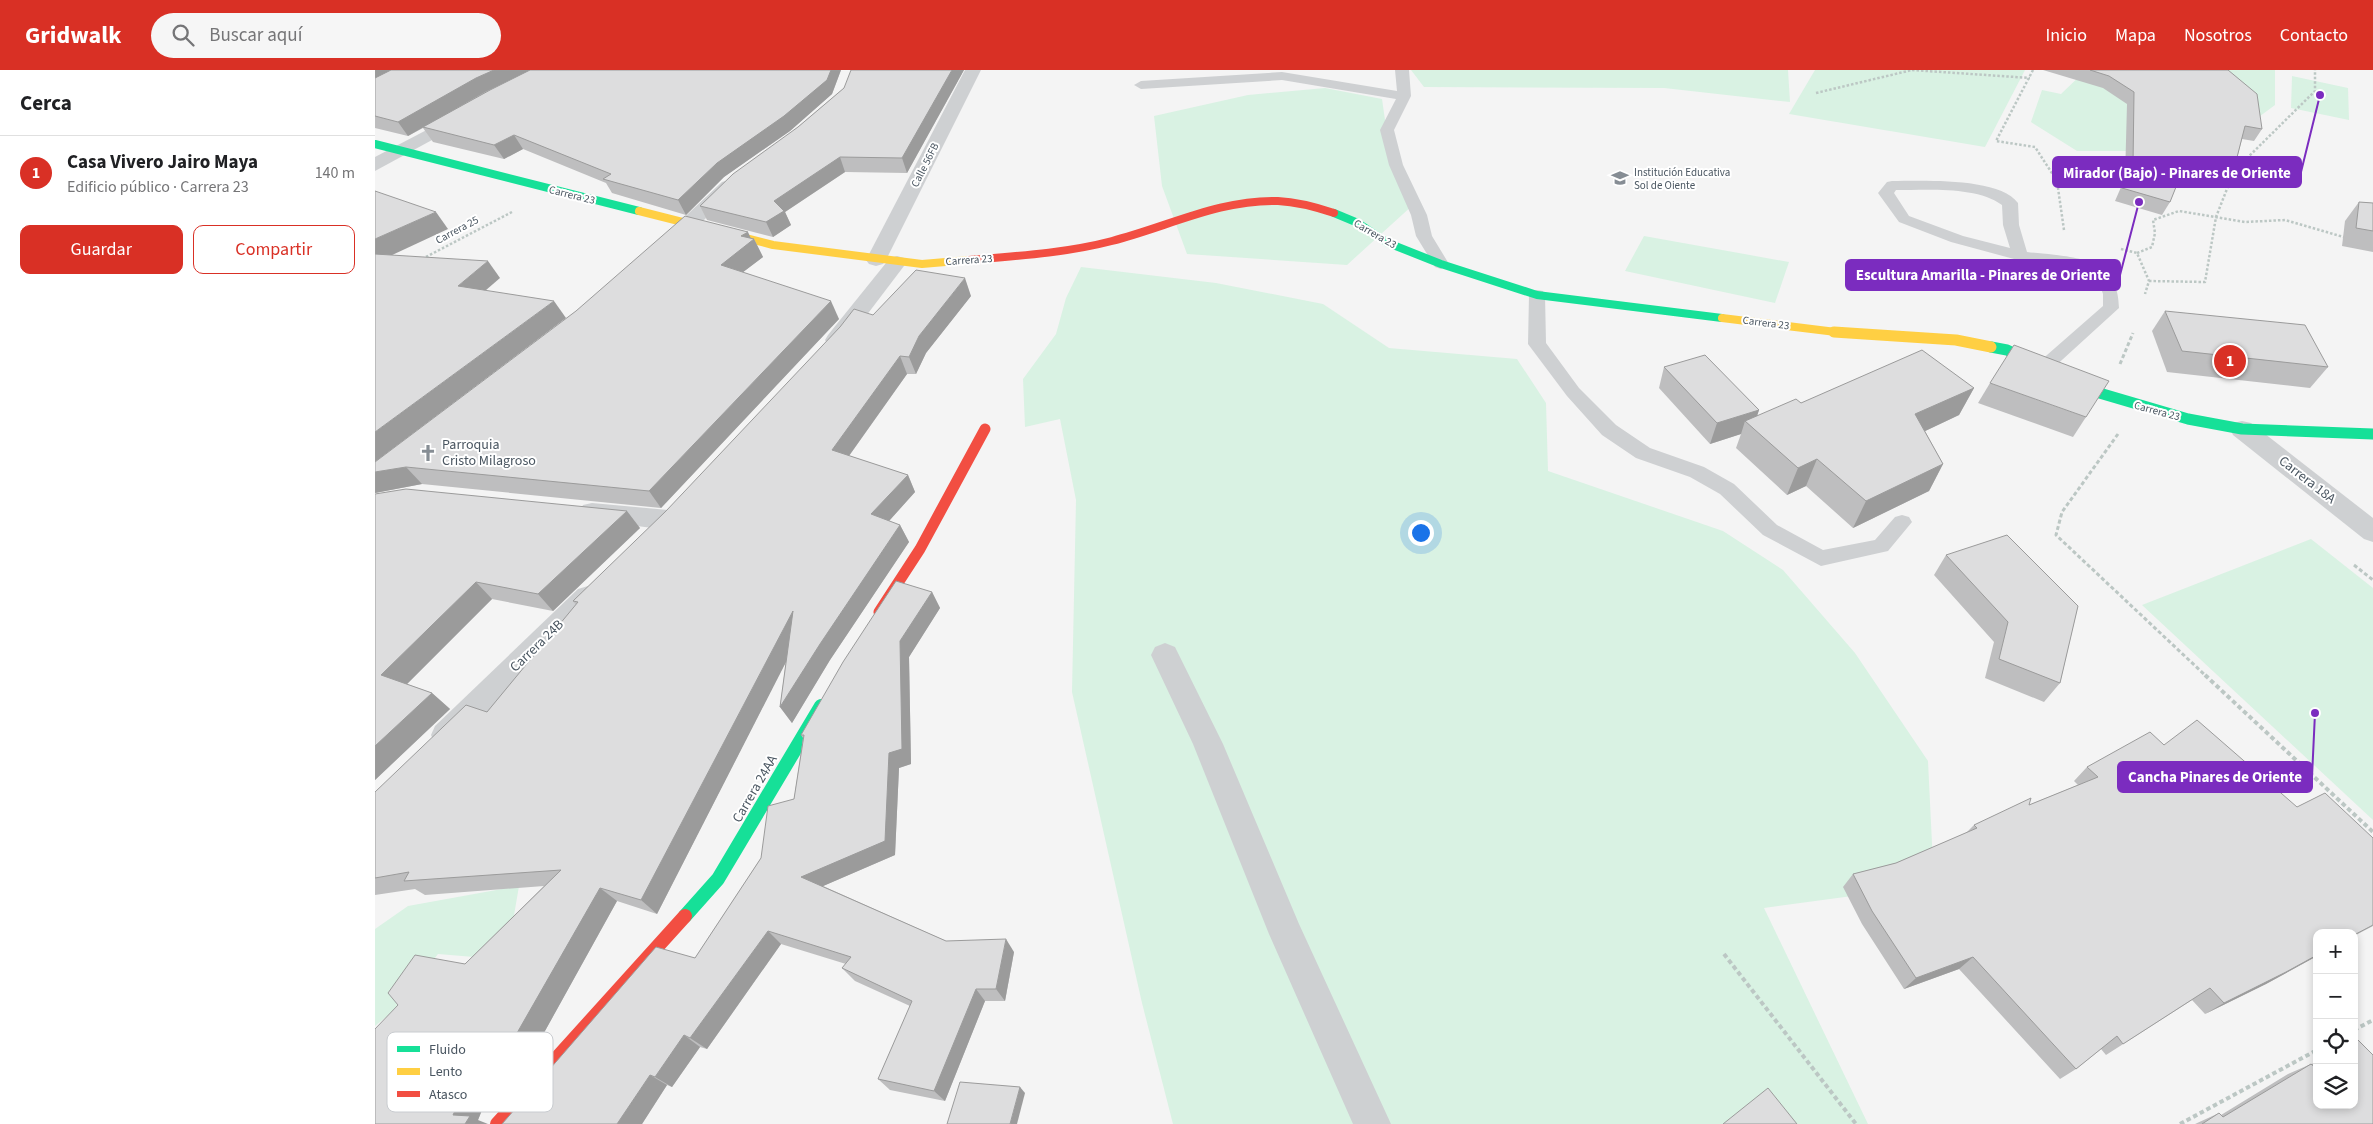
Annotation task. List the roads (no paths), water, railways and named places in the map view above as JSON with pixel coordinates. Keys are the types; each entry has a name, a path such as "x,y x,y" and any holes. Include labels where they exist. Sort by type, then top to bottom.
{"street":[{"name":"Calle 56FB","path":"887,261 973,70"},
{"path":"375,165 476,108"},
{"name":"Carrera 23","path":"375,144 545,189 773,245 922,264 1058,254 1114,241 1223,206 1274,201 1319,206 1358,223 1388,243 1441,264 1537,295 1853,334 1956,340 2007,350 2045,366 2096,392 2138,406 2188,419 2242,429 2373,434"},
{"path":"653,257 746,173"},
{"path":"817,360 838,338 887,261"},
{"path":"873,621 920,549 985,429"},
{"name":"Carrera 18A","path":"2242,429 2373,532"},
{"path":"569,510 674,512 646,540"},
{"name":"Carrera 24B","path":"432,748 603,582"},
{"path":"1165,655 1208,744 1286,934 1372,1124"},
{"name":"Carrera 24AA","path":"553,1062 718,879 827,695"},
{"name":"Carrera 24AA","path":"497,1124 508,1112"}],"lane":[{"path":"1401,70 1404,96 1387,130 1395,165 1419,215 1424,236 1441,264"},
{"path":"1141,84 1282,76 1404,96"},
{"path":"2020,256 2011,225 2011,204 1996,193 1947,186 1892,185 1886,193 1904,219 1957,239 2020,256 2075,263 2091,269 2105,278 2111,294 2111,308 2045,366"},
{"path":"1537,295 1537,344 1573,392 1609,430 1643,454 1697,472 1720,485 1770,530 1821,558 1881,546 1902,522"}],"place":[{"name":"Mirador (Bajo) - Pinares de Oriente","path":"2320,95"},
{"name":"Institución Educativa Sol de Oiente","path":"1620,178"},
{"name":"Escultura Amarilla - Pinares de Oriente","path":"2139,202"},
{"name":"Casa Vivero Jairo Maya","path":"2230,361"},
{"name":"Parroquia Cristo Milagroso","path":"428,453"},
{"name":"Cancha Pinares de Oriente","path":"2315,713"}]}
